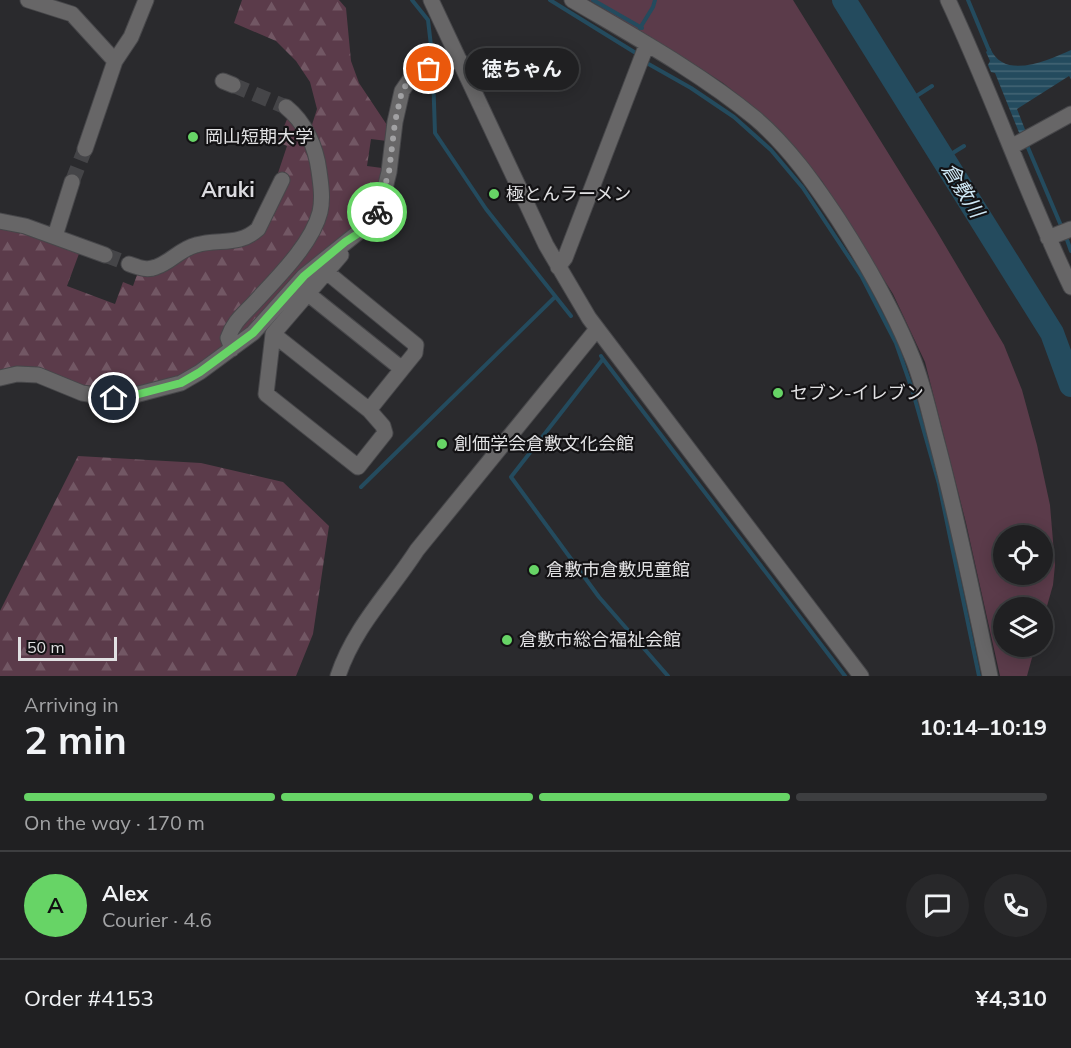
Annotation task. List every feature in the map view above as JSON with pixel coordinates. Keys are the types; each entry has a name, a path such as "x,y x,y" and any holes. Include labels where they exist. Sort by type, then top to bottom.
{"street":[{"path":"28,0 72,14 115,61"},
{"path":"85,149 115,61 131,37 146,0"},
{"path":"432,0 558,267 597,329 861,676"},
{"path":"572,0 644,52 738,105 779,141 819,192 877,283 910,352 926,398 971,581 990,676"},
{"path":"948,0 971,50 1021,142 1061,232 1071,287"},
{"path":"558,267 565,258 644,52"},
{"path":"273,334 369,410 383,426 385,433 358,467 266,394 273,334 375,219 389,172 395,122 402,91 413,75 459,59"},
{"path":"232,349 228,338 233,324 288,264 309,237 320,213 322,192 318,162 298,117 286,107"},
{"path":"1021,142 1071,114"},
{"path":"129,264 143,270 155,268 185,248 200,243 242,240 258,230 282,180"},
{"path":"55,236 72,182"},
{"path":"0,221 25,226 105,255"},
{"path":"0,378 17,374 38,375 82,393 114,398 181,383 200,372 253,333 304,276 362,231"},
{"path":"329,274 416,345 415,353 369,410"},
{"path":"307,294 402,369"},
{"path":"338,676 365,619 399,579 417,550 597,329"}],"green space":[{"path":"242,0 339,0 346,8 351,61 359,83 387,125 387,141 371,139 367,166 382,168 380,189 373,215 235,339 234,329 326,209 310,131 317,109 310,82 296,61 276,41 234,23"},
{"path":"589,0 793,0 936,230 1004,345 1022,390 1037,445 1050,505 1052,525 993,525 993,585 1053,585 1050,597 993,597 993,644 966,523 925,362 893,294 822,181 789,141 756,109 723,83"},
{"path":"289,114 308,148 317,195 310,226 224,347 178,378 118,392 0,372 0,226 80,251 67,286 115,304 123,282 133,286 138,272 186,253 242,244 277,176 287,146 278,142"},
{"path":"78,456 201,463 283,482 329,526 313,634 296,676 0,676 0,611"},
{"path":"1053,541 1055,565 1053,585"},
{"path":"996,657 1032,657 1027,676 1000,676"}],"water":[{"path":"990,48 1005,64 1016,66 1051,59 1071,50 1071,79 1069,76 1017,109 1026,132 1020,135 995,73 991,72 988,65 990,61 986,52"}],"waterway":[{"path":"412,0 428,20 433,63"},
{"path":"550,0 639,55"},
{"path":"593,0 642,28"},
{"path":"640,28 655,0"},
{"name":"倉敷川","path":"844,0 1052,333 1071,385"},
{"path":"968,0 990,53"},
{"path":"645,62 691,88 734,117 771,150 803,188 862,277 896,343 912,389 939,484 979,676"},
{"path":"433,73 435,133 486,209 571,316"},
{"path":"907,102 932,86"},
{"path":"1026,143 1062,228"},
{"path":"943,159 964,146"},
{"path":"1065,234 1071,251"},
{"path":"361,487 555,297"},
{"path":"601,356 603,359 511,477 599,597 668,676"},
{"path":"603,359 845,676"}],"tunnel":[{"path":"233,85 286,107"},
{"path":"72,182 85,149"},
{"path":"105,255 129,264"}],"way so far":[{"path":"377,212 389,172 395,122 402,91 413,75 429,69"}],"place":[{"name":"徳ちゃん","path":"429,69"},
{"name":"岡山短期大学","path":"193,137"},
{"name":"極とんラーメン","path":"494,194"},
{"name":"セブン-イレブン","path":"778,393"},
{"name":"創価学会倉敷文化会館","path":"442,444"},
{"name":"倉敷市倉敷児童館","path":"534,570"},
{"name":"倉敷市総合福祉会館","path":"507,640"}],"district":[{"name":"Aruki","path":"228,190"}],"route":[{"path":"114,398 181,383 200,372 253,333 304,276 362,231 375,219 377,212"}]}
